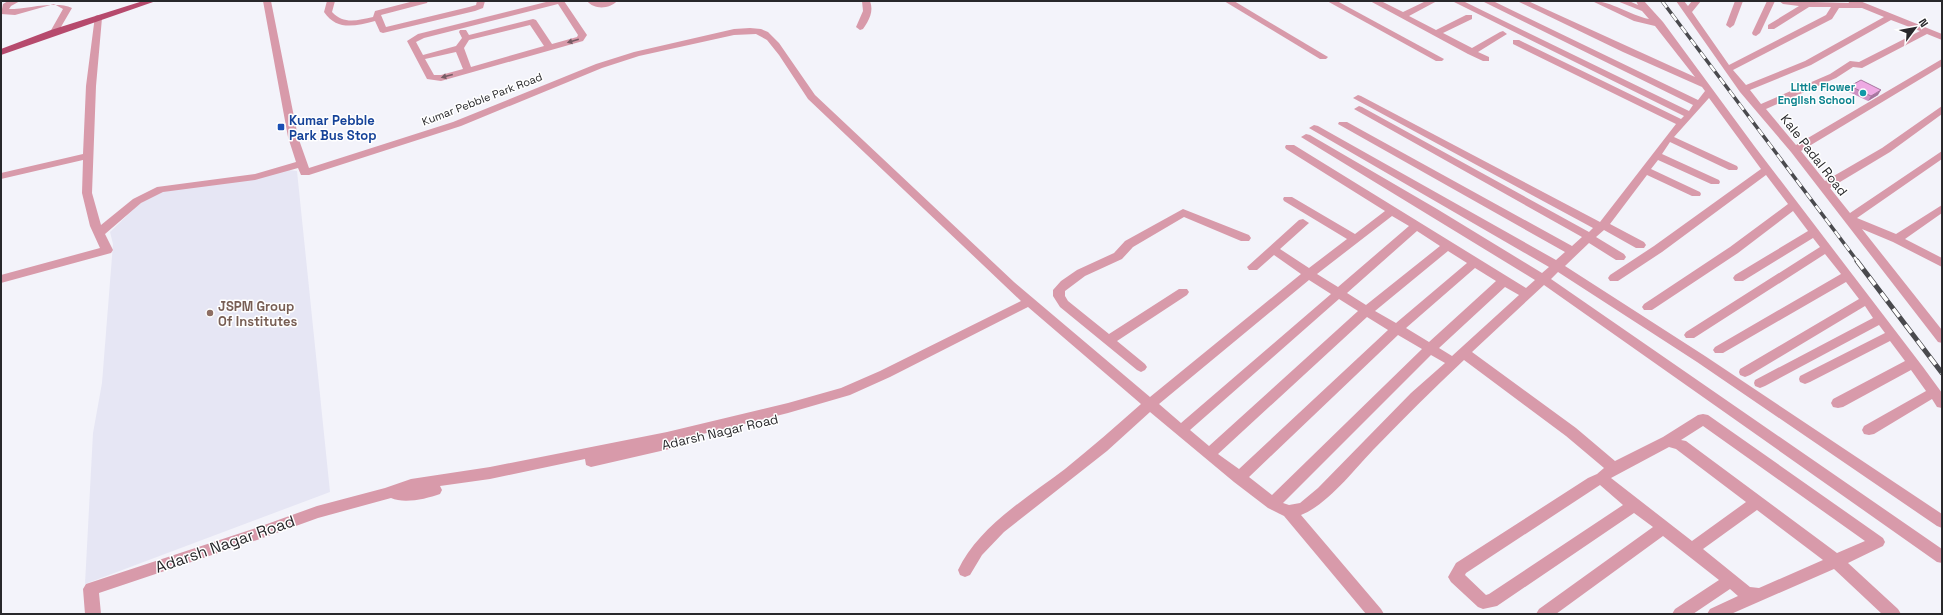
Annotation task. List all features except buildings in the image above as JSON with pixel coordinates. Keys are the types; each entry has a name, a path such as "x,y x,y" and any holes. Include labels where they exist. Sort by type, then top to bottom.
{"main road":[{"path":"1,52 54,32 152,1"}],"street":[{"path":"16,1 7,4 4,12 15,12 56,1 68,8 66,14 54,32"},
{"path":"99,233 136,201 161,189 254,177 302,164 287,108 267,1"},
{"path":"331,1 328,12 339,23 350,24 424,1"},
{"path":"378,1 382,29 385,31 472,9 480,6 481,1"},
{"path":"560,1 583,35 582,37 468,70 433,78 412,43 413,39 411,34 541,2 560,1"},
{"path":"591,1 601,5 613,1"},
{"path":"860,26 867,13 868,6 866,1"},
{"path":"1228,1 1323,57"},
{"path":"1331,1 1439,59"},
{"path":"1374,1 1486,59"},
{"path":"1402,16 1433,1"},
{"path":"1456,1 1686,119"},
{"path":"1486,1 1604,56 1699,104"},
{"path":"1521,1 1707,88"},
{"path":"1596,1 1637,19 1660,24"},
{"path":"1621,1 1645,9"},
{"path":"1640,1 1645,9 1660,24 1942,403"},
{"name":"Kale Padal Road","path":"1680,1 1743,90 1795,150 1823,188 1887,266 1942,339"},
{"path":"1688,12 1697,1"},
{"path":"1730,25 1739,1"},
{"path":"1756,33 1771,1"},
{"path":"1783,1 1836,6 1865,6"},
{"path":"1852,1 1942,37"},
{"path":"413,39 517,12 541,2"},
{"path":"1772,27 1807,4"},
{"path":"1727,69 1829,17 1836,6"},
{"path":"517,12 524,23"},
{"path":"1436,33 1469,17"},
{"path":"1743,90 1808,63 1890,17"},
{"path":"1,279 107,250 99,233 87,193 90,86 98,18"},
{"path":"420,58 459,48 466,38 533,22 549,47"},
{"path":"460,26 466,38"},
{"name":"Kumar Pebble Park Road","path":"302,164 305,173 457,124 578,73 637,54 747,30 766,35 798,77 811,97 1010,285 1032,303"},
{"path":"1759,108 1833,76 1853,64 1859,66 1927,31"},
{"path":"1471,52 1503,34"},
{"path":"1516,42 1686,119"},
{"path":"459,48 468,70"},
{"path":"1795,150 1942,62"},
{"path":"1679,74 1695,71"},
{"path":"1032,303 1209,454 1273,504 1281,509 1289,511 1305,507 1323,492 1416,397 1463,352 1602,226 1668,138 1699,104 1707,88"},
{"path":"1358,98 1640,245"},
{"path":"1359,109 1590,237 1620,257"},
{"path":"1823,188 1886,150 1942,109"},
{"path":"1343,124 1574,252"},
{"path":"1314,128 1557,266 1701,359 1942,522"},
{"path":"1306,137 1433,211 1543,279 1942,557"},
{"path":"1668,138 1732,168"},
{"path":"1290,147 1392,210 1415,227 1526,294"},
{"path":"1656,154 1715,182"},
{"path":"1848,219 1869,206 1942,154"},
{"path":"1,176 88,156"},
{"path":"1614,278 1658,249 1767,169"},
{"path":"1645,170 1696,194"},
{"path":"1288,199 1355,238"},
{"path":"1648,307 1734,250 1794,205"},
{"path":"1897,239 1942,208"},
{"path":"965,570 977,550 999,528 1102,447 1150,404 1309,274 1392,210"},
{"path":"1141,367 1096,332 1064,304 1059,296 1059,290 1081,273 1118,256 1129,244 1184,213 1245,238"},
{"path":"1848,219 1897,239 1942,263"},
{"path":"1253,266 1303,223"},
{"path":"1182,430 1415,227"},
{"path":"1739,278 1814,232"},
{"path":"1209,454 1366,311 1446,246"},
{"path":"1690,335 1826,248"},
{"path":"1273,250 1366,311 1453,362"},
{"path":"1239,478 1397,329 1474,262"},
{"path":"1719,350 1847,276"},
{"path":"1273,504 1431,348 1504,281"},
{"path":"1108,341 1183,292"},
{"path":"1745,372 1866,300"},
{"name":"Adarsh Nagar Road","path":"93,614 92,589 317,512 385,494 410,494 641,451 809,411 846,399 881,384 1032,303"},
{"path":"1760,383 1881,320"},
{"path":"1080,343 1096,332"},
{"path":"1805,379 1892,334"},
{"path":"1463,352 1571,432 1614,468"},
{"path":"1838,403 1913,363"},
{"path":"1869,430 1934,392"},
{"path":"1603,478 1608,485 1692,549 1744,592 1755,595 1760,595 1878,542 1702,419 1668,441 1614,468 1604,475 1603,478 1593,482 1461,568 1456,577 1483,602 1492,601 1634,505"},
{"path":"1668,441 1681,445 1836,561 1893,614"},
{"path":"1692,549 1757,502"},
{"path":"1289,511 1376,614"},
{"path":"1544,614 1664,527"},
{"path":"1690,612 1730,581"},
{"path":"1715,614 1755,595"}],"shaded area":[{"name":"JSPM Group Of Institutes","path":"288,170 297,171 330,492 85,584 93,433 102,383 113,244 110,232 139,204 163,190"}],"railway":[{"path":"1662,1 1858,262"},
{"path":"1857,261 1942,373"}],"place":[{"name":"Little Flower English School","path":"1863,93"},
{"name":"Kumar Pebble Park Bus Stop","path":"281,127"},
{"name":"JSPM Group Of Institutes","path":"210,313"}]}
